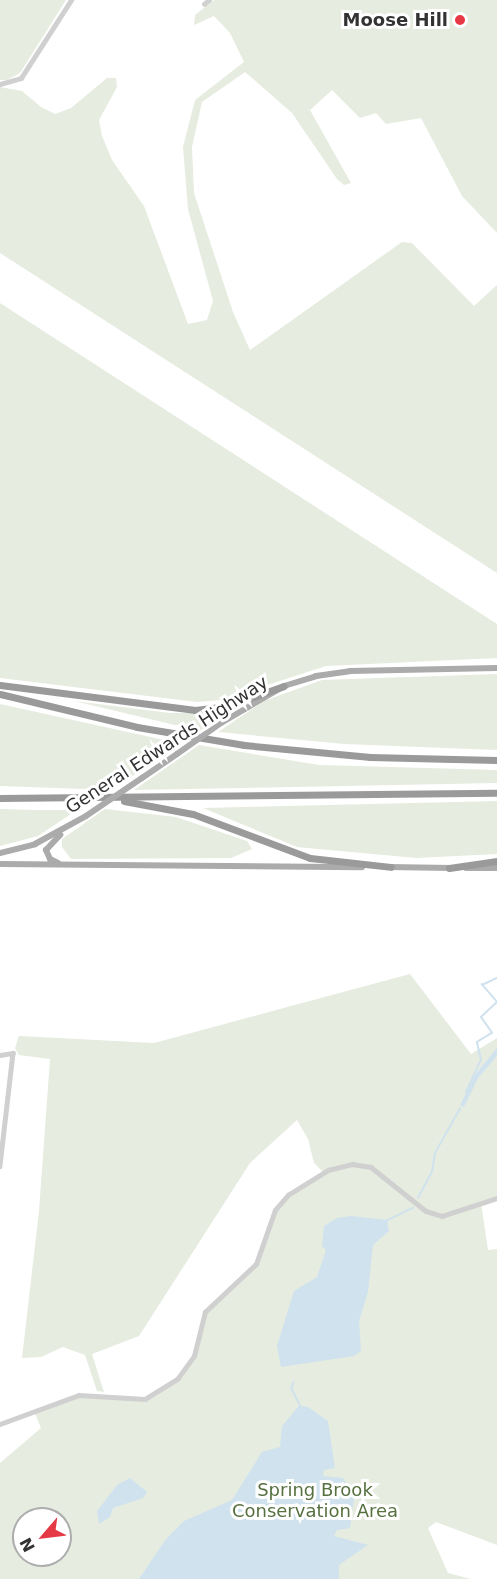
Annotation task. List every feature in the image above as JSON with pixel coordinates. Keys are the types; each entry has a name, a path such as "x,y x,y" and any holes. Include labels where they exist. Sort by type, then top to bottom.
{"highway":[{"path":"0,685 195,711 227,706 284,686"},
{"path":"0,694 129,725 244,745 370,758 497,760"},
{"path":"0,798 497,793"},
{"path":"110,798 189,813 310,858 391,867"},
{"path":"449,868 497,861"}],"main road":[{"name":"General Edwards Highway","path":"0,853 35,844 72,825 221,723 284,686 350,671 497,668"},
{"path":"63,865 50,859 46,849 72,825"},
{"path":"0,864 497,868"}],"street":[{"path":"0,84 21,78 71,0"},
{"path":"204,4 209,0"},
{"path":"0,1055 13,1053 0,1166"},
{"path":"0,1424 79,1395 145,1399 178,1378 194,1356 205,1312 256,1264 275,1210 288,1195 315,1177 344,1164 371,1167 426,1211 442,1216 497,1198"}],"green space":[{"path":"0,0 66,0 20,73 7,80 0,80"},
{"path":"214,0 497,0 497,233 462,196 421,118 386,124 376,113 360,118 332,90 310,110 351,183 344,185 337,179 292,113 245,72 202,102 192,147 194,193 233,312 250,350 402,242 412,243 474,306 497,285 497,573 0,253 0,87 22,91 41,107 55,114 71,108 107,78 116,78 117,87 99,120 102,136 112,160 144,206 188,324 207,320 213,301 188,209 183,147 195,100 244,62 230,33 214,16 194,25 195,15"},
{"path":"0,303 497,624 497,658 326,666 221,700 197,702 0,678"},
{"path":"497,674 497,750 344,744 218,732 264,701 322,680"},
{"path":"74,701 170,713 219,713 221,716 200,731"},
{"path":"0,704 181,743 112,790 0,786"},
{"path":"199,745 319,765 497,770 497,783 134,790"},
{"path":"497,801 497,854 416,858 297,847 203,808"},
{"path":"0,809 77,810 38,836 0,846"},
{"path":"105,809 176,817 247,841 252,849 231,858 71,859 62,847 62,839"},
{"name":"Spring Brook Conservation Area","path":"410,974 471,1054 497,1038 497,1198 481,1203 488,1250 497,1249 497,1545 436,1522 428,1528 448,1573 471,1579 0,1579 0,1463 41,1428 34,1411 86,1394 145,1399 178,1378 194,1356 205,1312 256,1264 271,1218 281,1202 323,1172 314,1163 308,1139 297,1120 250,1163 139,1336 92,1354 104,1392 97,1391 85,1355 63,1347 41,1357 22,1358 39,1211 50,1059 19,1055 15,1048 19,1036 154,1043"}],"water":[{"path":"497,1048 497,1056 478,1078 464,1107 460,1105 475,1075"},
{"path":"351,1216 387,1220 389,1231 373,1245 368,1292 359,1321 361,1351 354,1356 281,1367 277,1346 294,1291 317,1277 326,1250 322,1246 324,1226 337,1218"},
{"path":"299,1406 308,1407 328,1421 335,1468 324,1470 323,1476 343,1478 354,1497 350,1528 337,1530 334,1536 368,1545 339,1565 339,1579 139,1579 166,1539 184,1521 232,1500 262,1452 280,1447 282,1426"},
{"path":"130,1478 147,1492 143,1498 113,1508 110,1517 99,1524 97,1511 117,1485"}],"waterway":[{"path":"466,1092 481,1060 477,1042 492,1033 481,1017 497,1002 482,985 497,978"},
{"path":"418,1198 432,1172 435,1153 460,1109"},
{"path":"386,1221 413,1208"},
{"path":"294,1382 292,1389 301,1407"}],"place":[{"name":"Moose Hill","path":"460,20"}]}
